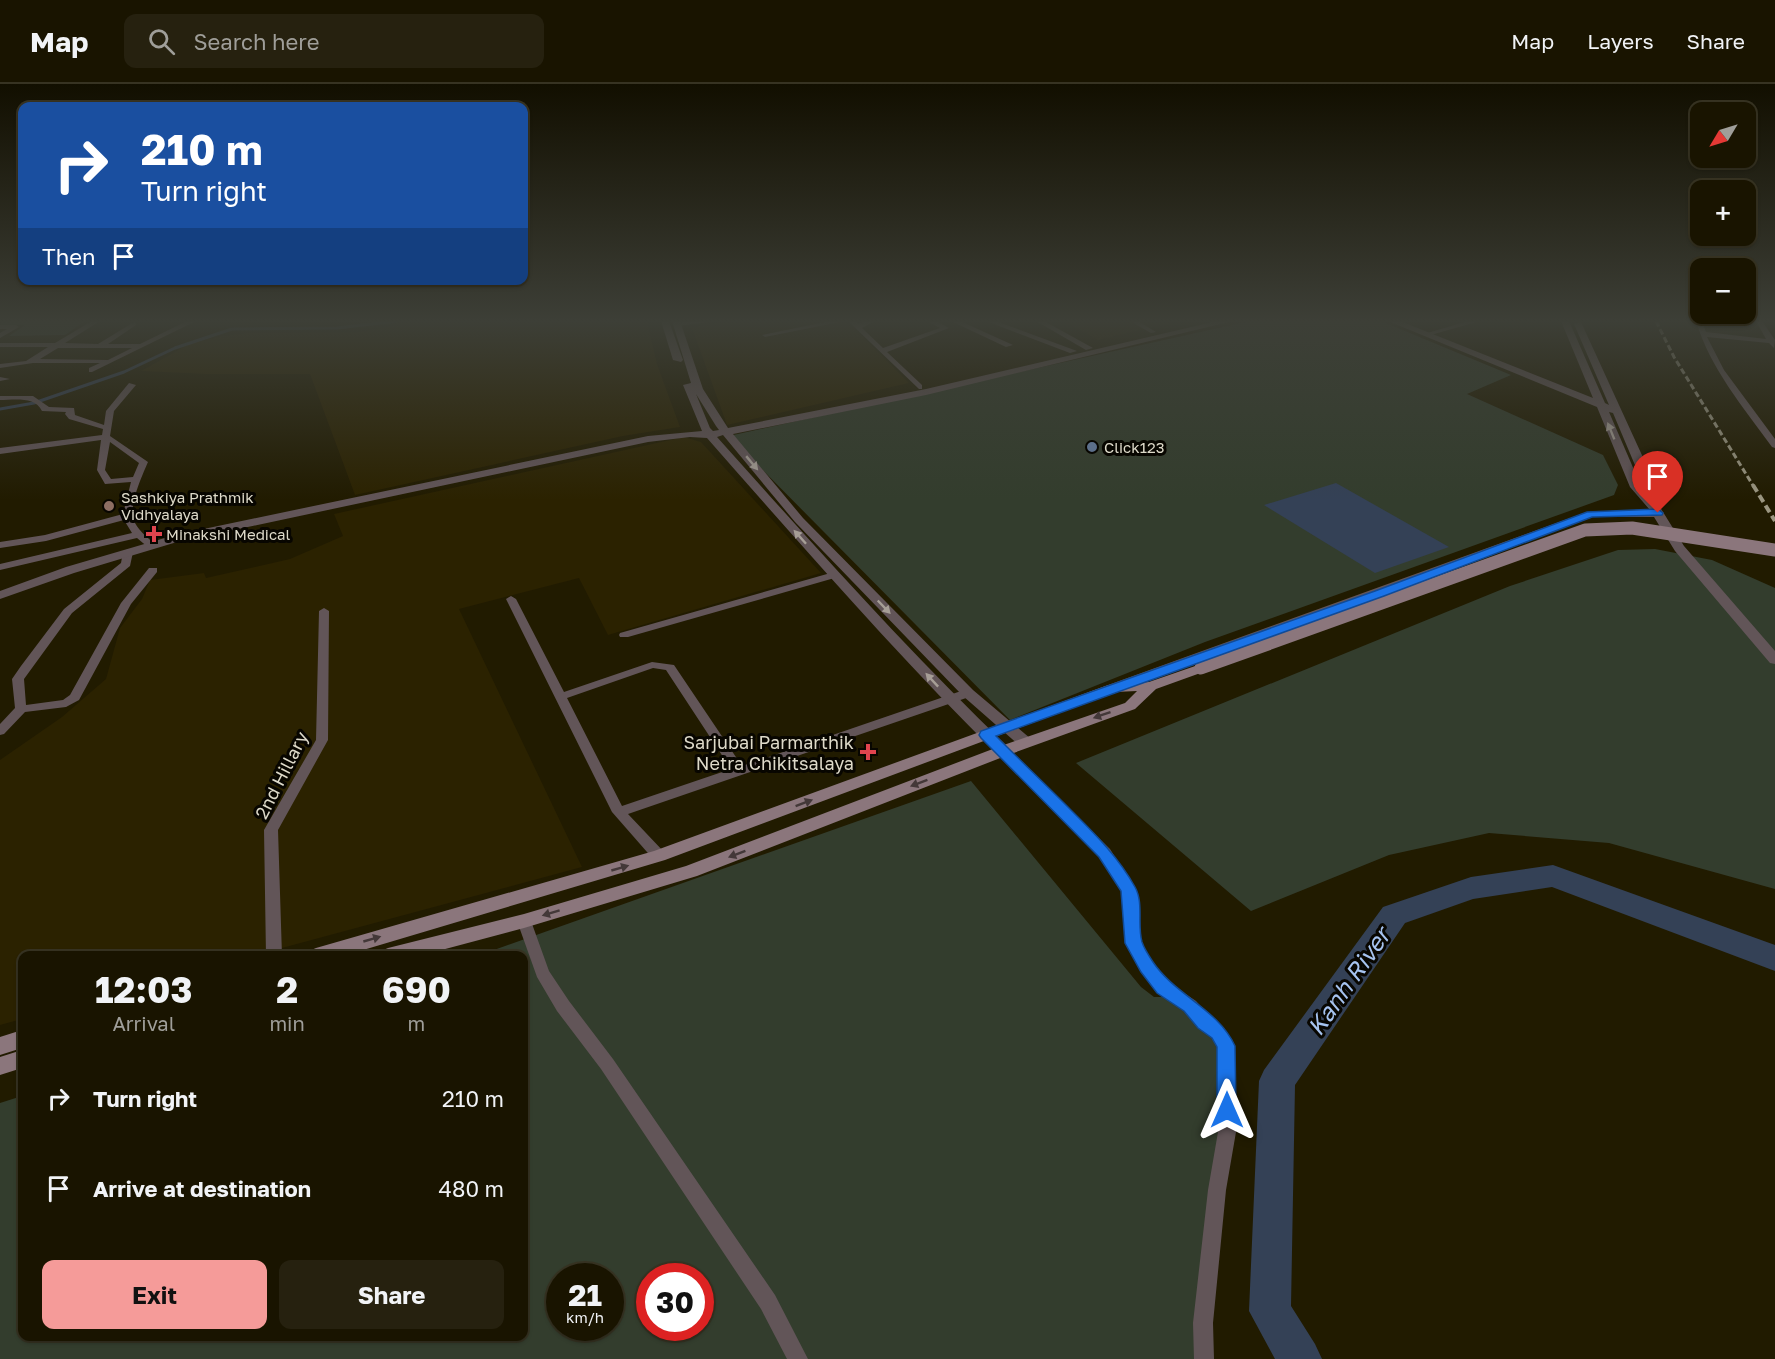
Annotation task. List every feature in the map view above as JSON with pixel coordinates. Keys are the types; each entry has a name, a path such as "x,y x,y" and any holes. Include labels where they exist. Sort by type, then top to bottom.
{"main road":[{"path":"333,951 659,856 1113,688 1151,686 1586,530 1632,528 1775,550"},
{"path":"407,951 524,921 691,871 1003,751 1130,706 1151,686"},
{"path":"0,1046 18,1040"},
{"path":"0,1065 18,1060"}],"street":[{"path":"692,380 708,432 834,575 950,699 1105,853 1129,891 1134,943 1147,967 1164,988 1191,1006 1205,1023 1218,1033 1226,1046 1227,1132 1217,1190 1203,1323 1204,1359"},
{"path":"695,380 724,429 799,520 968,693 1026,743"},
{"path":"912,380 919,387"},
{"path":"724,429 947,380"},
{"path":"0,595 152,546 628,443 708,432 926,392 975,380"},
{"path":"1539,380 1616,411"},
{"path":"1590,380 1636,487 1649,499 1679,548 1775,660"},
{"path":"1602,380 1651,488 1649,499"},
{"path":"1729,380 1775,445"},
{"path":"132,385 110,411 106,427 102,470 108,482 136,479"},
{"path":"0,398 33,398 45,406 45,409 71,410 69,414 72,417 106,427"},
{"path":"0,451 106,437 113,439 128,454 144,462 136,479 127,516 130,524 152,546"},
{"path":"1113,688 1380,593 1591,514 1658,513"},
{"path":"0,544 46,538 127,516"},
{"path":"0,567 140,534"},
{"path":"21,709 18,679 25,668 68,611 126,564 128,552"},
{"path":"0,731 21,709 66,703 75,698 126,603 153,570"},
{"path":"624,635 834,575"},
{"path":"511,598 619,812 659,856"},
{"name":"2nd Hillary","path":"274,951 271,830 322,740 324,611"},
{"path":"560,697 652,665 670,667 739,771"},
{"path":"619,812 968,693"},
{"path":"524,921 542,974 607,1064 762,1292 798,1359"}],"shaded area":[{"path":"312,380 663,380 680,427 623,436 355,495"},
{"path":"711,380 906,380 909,383 727,425"},
{"path":"684,437 701,442 821,573 608,635 579,578 459,609 582,867 271,951 18,951 18,1020 0,1025 0,760 62,717 106,679 120,628 142,599 150,580 204,573 206,578 290,559 343,536 334,514"}],"green space":[{"path":"980,380 1498,380 1467,394 1603,455 1618,485 1614,495 1205,642 1010,720 729,436"},
{"path":"1655,549 1712,560 1775,588 1775,889 1609,843 1489,833 1389,855 1251,911 1076,763 1510,586 1618,550"},
{"path":"971,781 1141,987 1154,997 1169,997 1229,1048 1207,1359 0,1359 0,1103 18,1097 18,1341 528,1341 528,951 491,951"}],"water":[{"path":"1336,483 1449,547 1375,573 1264,505"}],"waterway":[{"path":"0,409 34,403 99,380"},
{"name":"Kanh River","path":"1300,1359 1270,1311 1277,1081 1394,915 1471,888 1553,876 1775,958"}],"railway":[{"path":"1688,380 1754,487"},
{"path":"1753,485 1775,521"}],"place":[{"name":"Click123","path":"1092,447"},
{"name":"Sashkiya Prathmik Vidhyalaya","path":"109,506"},
{"name":"Minakshi Medical","path":"154,534"},
{"name":"Sarjubai Parmarthik Netra Chikitsalaya","path":"868,752"}],"route":[{"path":"1227,1110 1226,1046 1218,1033 1205,1023 1191,1006 1164,988 1147,967 1134,943 1129,891 1105,853 986,735 1380,593 1591,514 1658,513"}]}
